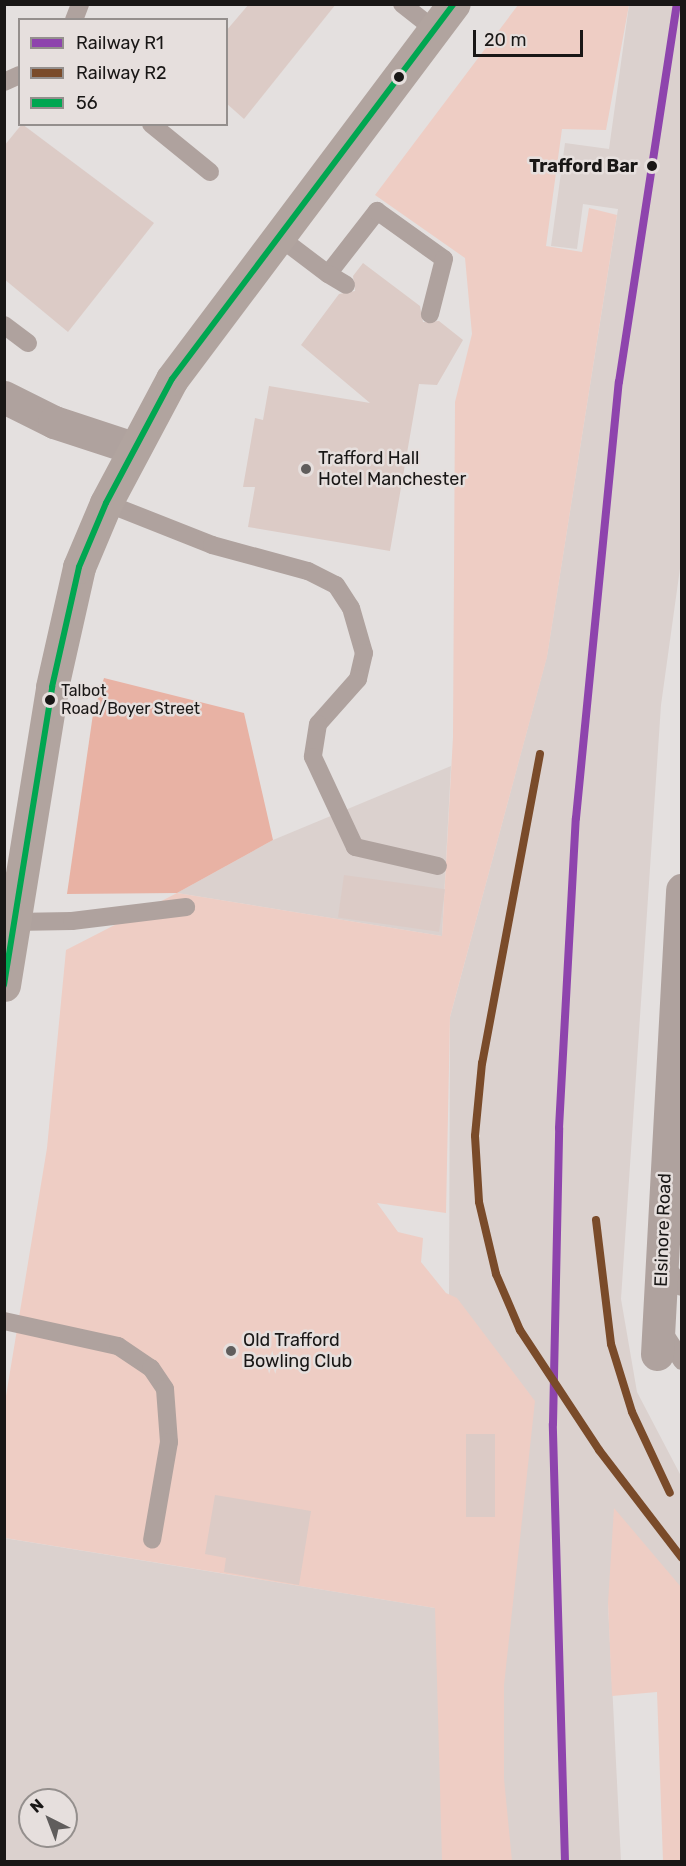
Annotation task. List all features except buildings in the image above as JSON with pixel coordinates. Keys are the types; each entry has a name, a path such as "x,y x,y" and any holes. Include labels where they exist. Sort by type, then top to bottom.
{"main road":[{"path":"4,985 52,687 80,567 106,503 133,448 172,380 444,17"}],"street":[{"path":"4,397 54,422 133,448"},
{"name":"Elsinore Road","path":"666,1347 661,1258 681,890"}],"lane":[{"path":"402,4 444,17"},
{"path":"4,82 18,76"},
{"path":"153,126 210,172"},
{"path":"328,274 377,211 444,259 430,314"},
{"path":"279,237 346,285"},
{"path":"4,326 28,343"},
{"path":"106,503 212,545 308,571 336,585 351,608 364,653 358,679 318,723 313,757 355,847 438,866"},
{"path":"13,922 72,921 186,907"},
{"path":"661,1258 681,1287"},
{"path":"4,1321 118,1346 151,1368 165,1389 169,1442 152,1540"}],"shaded area":[{"path":"518,5 629,5 606,130 562,129 546,246 582,252 589,208 617,215 547,657 450,1017 446,1213 377,1203 398,1232 423,1238 421,1262 446,1293 457,1298 535,1401 504,1685 504,1779 512,1861 442,1861 435,1608 5,1538 5,1402 47,1148 66,950 177,893 442,936 453,737 455,402 472,334 465,258 375,195"},
{"path":"629,5 681,5 682,554 661,705 621,1299 637,1392 681,1476 682,1680 608,1604 621,1861 5,1861 4,1538 435,1608 449,1301 450,1017 547,656 618,209 583,204 577,249 551,246 565,143 609,149"},
{"path":"104,678 244,713 273,840 177,893 67,894 93,714"},
{"path":"451,766 442,936 177,893 273,840"},
{"path":"614,1508 681,1587 681,1861 663,1861 657,1692 612,1696 608,1603"}],"rail line":[{"name":"R1","path":"565,1862 553,1424 559,1128 576,818 619,382 677,4"},
{"name":"R2","path":"540,754 482,1063 475,1136 479,1202 496,1274 520,1330 599,1450 682,1558"},
{"name":"R2","path":"596,1220 611,1344 632,1412 670,1493"}],"transit line":[{"name":"56","path":"4,985 52,687 79,567 106,503 172,379 454,4"}],"place":[{"name":"Trafford Bar","path":"652,166"},
{"name":"Trafford Hall Hotel Manchester","path":"306,469"},
{"name":"Talbot Road/Boyer Street","path":"50,700"},
{"name":"Old Trafford Bowling Club","path":"231,1351"}]}
